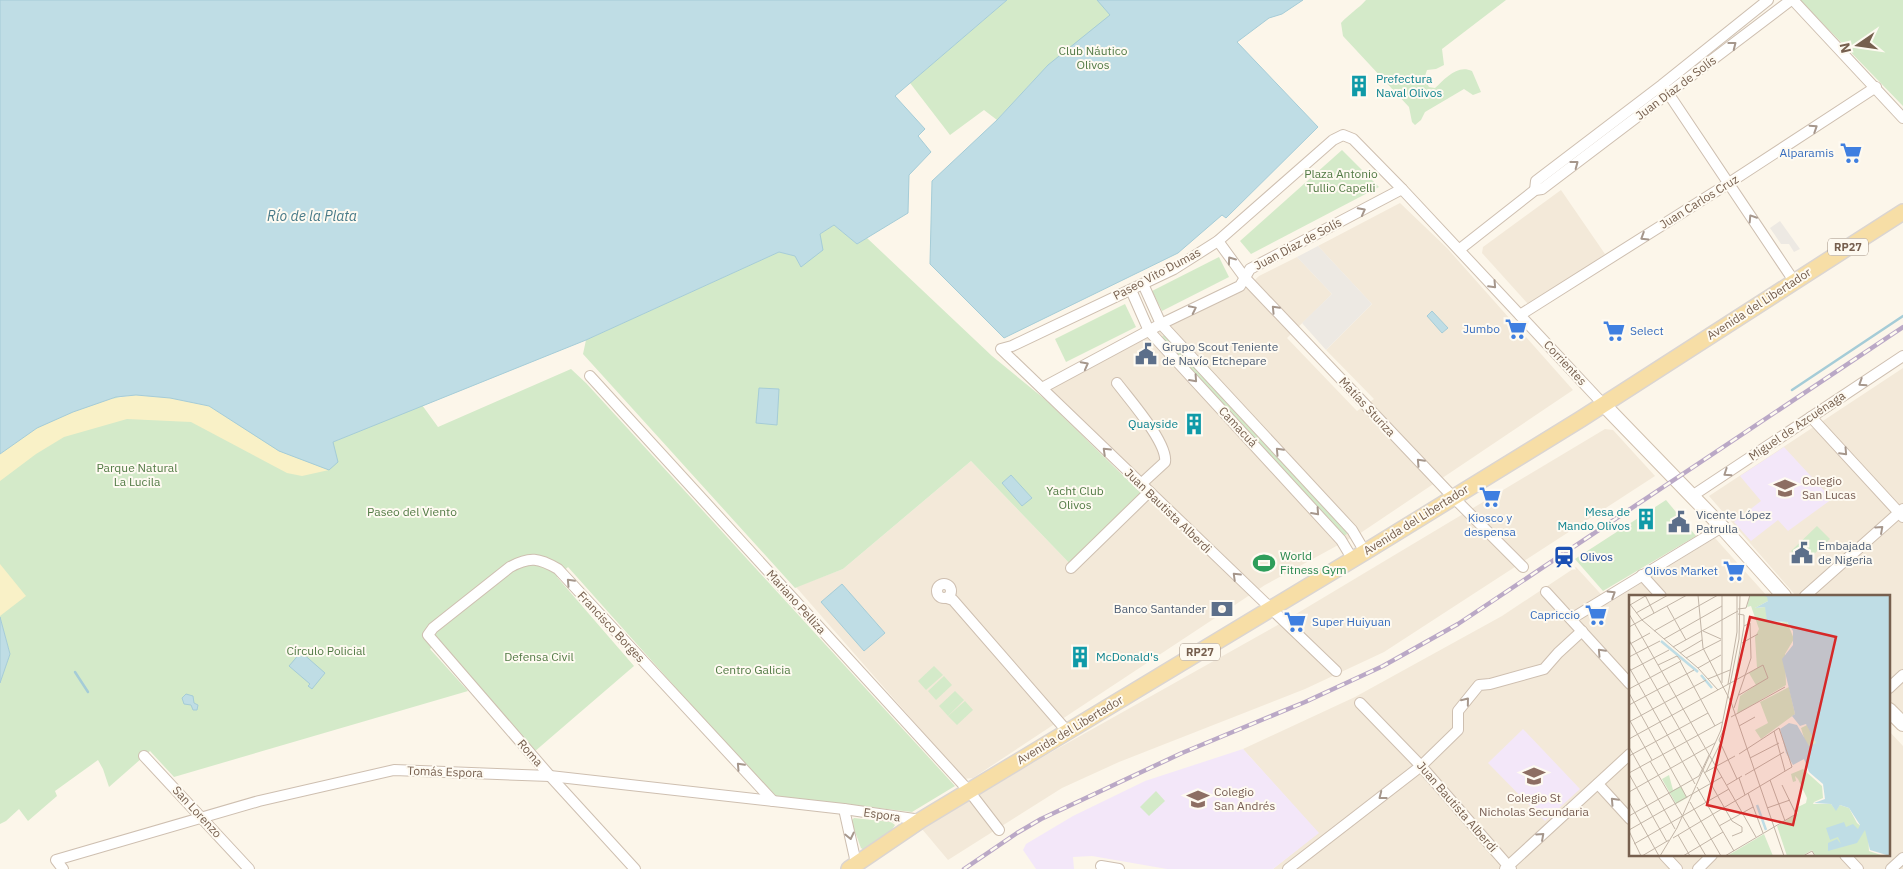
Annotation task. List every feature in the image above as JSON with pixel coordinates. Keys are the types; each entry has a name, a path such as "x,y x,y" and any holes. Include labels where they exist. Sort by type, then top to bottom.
{"main road":[{"name":"Avenida del Libertador","path":"853,866 921,820 1359,556 1603,404 1903,212"}],"street":[{"name":"Juan Díaz de Solís","path":"1535,190 1536,181 1662,85 1768,0"},
{"name":"Juan Díaz de Solís","path":"1460,249 1535,190 1542,189 1792,0"},
{"path":"1792,0 1876,87 1903,118"},
{"path":"1662,85 1794,282"},
{"name":"Juan Carlos Cruz","path":"1520,315 1729,183 1876,87"},
{"name":"Corrientes","path":"1342,134 1353,139 1460,249 1603,404 1722,527 1783,595"},
{"name":"Paseo Vito Dumas","path":"1001,349 1012,346 1174,269 1218,241 1342,134"},
{"name":"Juan Díaz de Solís","path":"1042,388 1149,330 1240,286 1250,269 1402,189"},
{"name":"Matías Sturiza","path":"1218,241 1245,278 1523,568"},
{"name":"Camacuá","path":"1143,284 1161,324 1352,530 1359,556"},
{"name":"Camacuá","path":"1131,290 1149,330 1341,540 1359,556"},
{"name":"Juan Bautista Alberdi","path":"1001,349 1336,671"},
{"name":"Miguel de Azcuénaga","path":"1692,496 1903,356"},
{"name":"Mariano Pelliza","path":"590,376 970,792 999,830"},
{"path":"1071,568 1145,488 1165,462 1166,457 1156,434 1116,383"},
{"path":"1209,396 1219,387"},
{"path":"1805,595 1902,513 1811,416"},
{"path":"1301,495 1311,486"},
{"path":"1571,620 1722,527"},
{"name":"Francisco Borges","path":"428,635 433,628 510,567 521,561 534,559 546,562 558,569 773,801"},
{"path":"1642,576 1660,595"},
{"path":"1546,592 1629,683"},
{"path":"950,597 1067,731"},
{"path":"1288,869 1421,766 1458,730 1458,711 1479,685 1490,684 1544,669 1582,631"},
{"name":"Roma","path":"428,635 550,776 635,869"},
{"path":"1890,687 1903,675"},
{"name":"Juan Bautista Alberdi","path":"1360,703 1421,766 1508,868"},
{"path":"1890,711 1903,724"},
{"path":"1508,868 1629,755"},
{"name":"San Lorenzo","path":"144,756 249,869"},
{"name":"Tomás Espora","path":"63,869 56,860 277,797 394,770 550,776 844,809"},
{"path":"1598,784 1629,818"},
{"path":"844,809 853,866"},
{"name":"Espora","path":"844,809 921,820"},
{"path":"1665,856 1677,869"},
{"path":"1698,869 1711,856"},
{"path":"1846,856 1858,869"},
{"path":"1891,869 1903,858"},
{"path":"1101,866 1119,869"}],"shaded area":[{"path":"1561,190 1605,254 1535,302 1528,304 1482,253 1483,247"},
{"path":"1400,203 1447,248 1573,390 1362,532 1265,585 973,778 964,779 796,587 843,569 971,461 1074,568 1154,493 1047,389 1149,334 1243,291 1259,276 1297,257 1332,294 1287,338 1357,411 1374,399 1326,350 1372,304 1318,246"},
{"path":"1780,221 1800,249 1794,252 1789,244 1781,244 1770,228"},
{"path":"1318,246 1372,304 1326,350 1302,323 1332,294 1297,257"},
{"path":"1903,368 1903,717 1890,703 1890,595 1795,595 1709,496"},
{"path":"1605,429 1613,430 1655,476 1384,652 1305,689 1119,762 1062,788 948,860 922,829 1048,754 1276,626"},
{"name":"Colegio San Lucas","path":"1784,447 1832,499 1788,531 1778,520 1751,541 1734,522 1761,501 1740,476"},
{"path":"1715,538 1766,595 1629,595 1629,856 1890,856 1890,732 1903,746 1903,869 1273,869 1318,833 1243,749 1355,697 1502,616 1576,567 1609,603"},
{"name":"Colegio St Nicholas Secundaria","path":"1523,729 1580,789 1545,821 1488,763"},
{"name":"Colegio San Andrés","path":"1243,749 1319,833 1273,869 1167,869 1092,856 1073,857 1074,869 1036,869 1023,850 1026,844 1073,816 1145,781"}],"green space":[{"name":"Club Náutico Olivos","path":"1007,0 1120,0 1198,91 1034,80 997,120 984,110 950,135 910,83"},
{"path":"1366,0 1506,0 1442,49 1444,65 1436,69 1427,70 1424,79 1429,87 1435,88 1456,71 1467,69 1472,71 1481,92 1473,95 1464,89 1425,112 1421,120 1415,125 1412,122 1409,107 1343,36 1341,23"},
{"path":"1800,0 1903,0 1903,106"},
{"name":"Plaza Antonio Tullio Capelli","path":"1342,150 1379,187 1251,254 1240,241"},
{"name":"Yacht Club Olivos","path":"834,225 857,244 867,238 992,356 1047,401 1146,498 1074,568 971,461 843,569 795,588 583,354 586,340 779,252 795,256 801,266 820,234"},
{"path":"1219,257 1229,277 1162,311 1152,291"},
{"path":"1125,304 1136,327 1066,362 1055,339"},
{"path":"1166,334 1349,532 1343,537 1160,338"},
{"path":"571,369 586,383 955,786 912,812 776,796 710,726 568,567 557,577 634,666 534,752 435,644 430,649 468,691 174,777 150,751 109,787 98,760 55,791 57,796 28,821 19,809 0,824 0,683 10,654 0,617 0,454 116,397 333,442 422,405 438,427"},
{"path":"1666,500 1696,536 1603,591 1575,559"},
{"path":"1817,526 1830,539 1813,555 1809,550 1800,559 1791,551"},
{"path":"934,666 943,675 926,690 918,681"},
{"path":"944,676 952,685 936,700 928,691"},
{"path":"955,691 964,700 948,716 939,706"},
{"path":"965,701 973,710 957,725 948,716"},
{"path":"1156,791 1165,801 1149,816 1140,807"},
{"path":"854,818 891,822 895,825 890,833 864,850 861,848 851,821"}],"sand":[{"path":"136,395 170,398 209,406 279,451 329,470 302,476 287,473 191,422 127,419 64,437 36,454 0,481 0,454 14,442 46,423 82,407"},
{"path":"0,564 26,596 0,616"}],"water":[{"name":"Río de la Plata","path":"0,0 1007,0 895,96 925,129 918,136 931,152 909,175 908,213 857,244 834,225 820,234 823,250 801,267 795,256 779,252 586,340 333,442 338,462 329,470 279,451 209,406 170,398 136,395 116,397 73,412 37,428 0,454"},
{"path":"1097,0 1303,0 1282,14 1269,18 1237,42 1318,127 1226,218 1222,215 1178,253 1004,338 930,264 932,181 997,120 1048,65 1110,15"},
{"path":"1432,311 1448,328 1442,333 1427,316"},
{"path":"759,388 779,389 777,425 756,423"},
{"path":"1011,475 1032,498 1022,506 1002,483"},
{"path":"842,584 885,633 864,651 821,602"},
{"path":"0,617 10,654 0,683"},
{"path":"301,652 325,673 312,689 308,686 310,684 289,666"},
{"path":"186,694 193,696 194,703 198,705 197,710 193,710 191,705 184,704 182,698"}],"waterway":[{"path":"1792,390 1903,316"},
{"path":"75,672 88,692"}],"railway":[{"path":"964,869 1041,819 1182,753 1305,702 1383,666 1458,624 1903,327"}],"place":[{"name":"Prefectura Naval Olivos","path":"1359,86"},
{"name":"Alparamis","path":"1851,153"},
{"name":"Jumbo","path":"1516,329"},
{"name":"Select","path":"1614,331"},
{"name":"Grupo Scout Teniente de Navío Etchepare","path":"1146,354"},
{"name":"Quayside","path":"1194,424"},
{"name":"Colegio San Lucas","path":"1785,488"},
{"name":"Kiosco y despensa","path":"1490,497"},
{"name":"Mesa de Mando Olivos","path":"1646,519"},
{"name":"Vicente López Patrulla","path":"1679,522"},
{"name":"Embajada de Nigeria","path":"1802,553"},
{"name":"Olivos","path":"1564,557"},
{"name":"World Fitness Gym","path":"1264,563"},
{"name":"Olivos Market","path":"1734,571"},
{"name":"Banco Santander","path":"1222,609"},
{"name":"Capriccio","path":"1596,615"},
{"name":"Super Huiyuan","path":"1295,622"},
{"name":"McDonald's","path":"1080,657"},
{"name":"Colegio St Nicholas Secundaria","path":"1534,776"},
{"name":"Colegio San Andrés","path":"1198,799"}],"park label":[{"name":"Parque Natural La Lucila","path":"137,475"},
{"name":"Paseo del Viento","path":"412,512"},
{"name":"Círculo Policial","path":"326,651"},
{"name":"Defensa Civil","path":"539,657"},
{"name":"Centro Galicia","path":"753,670"}]}
